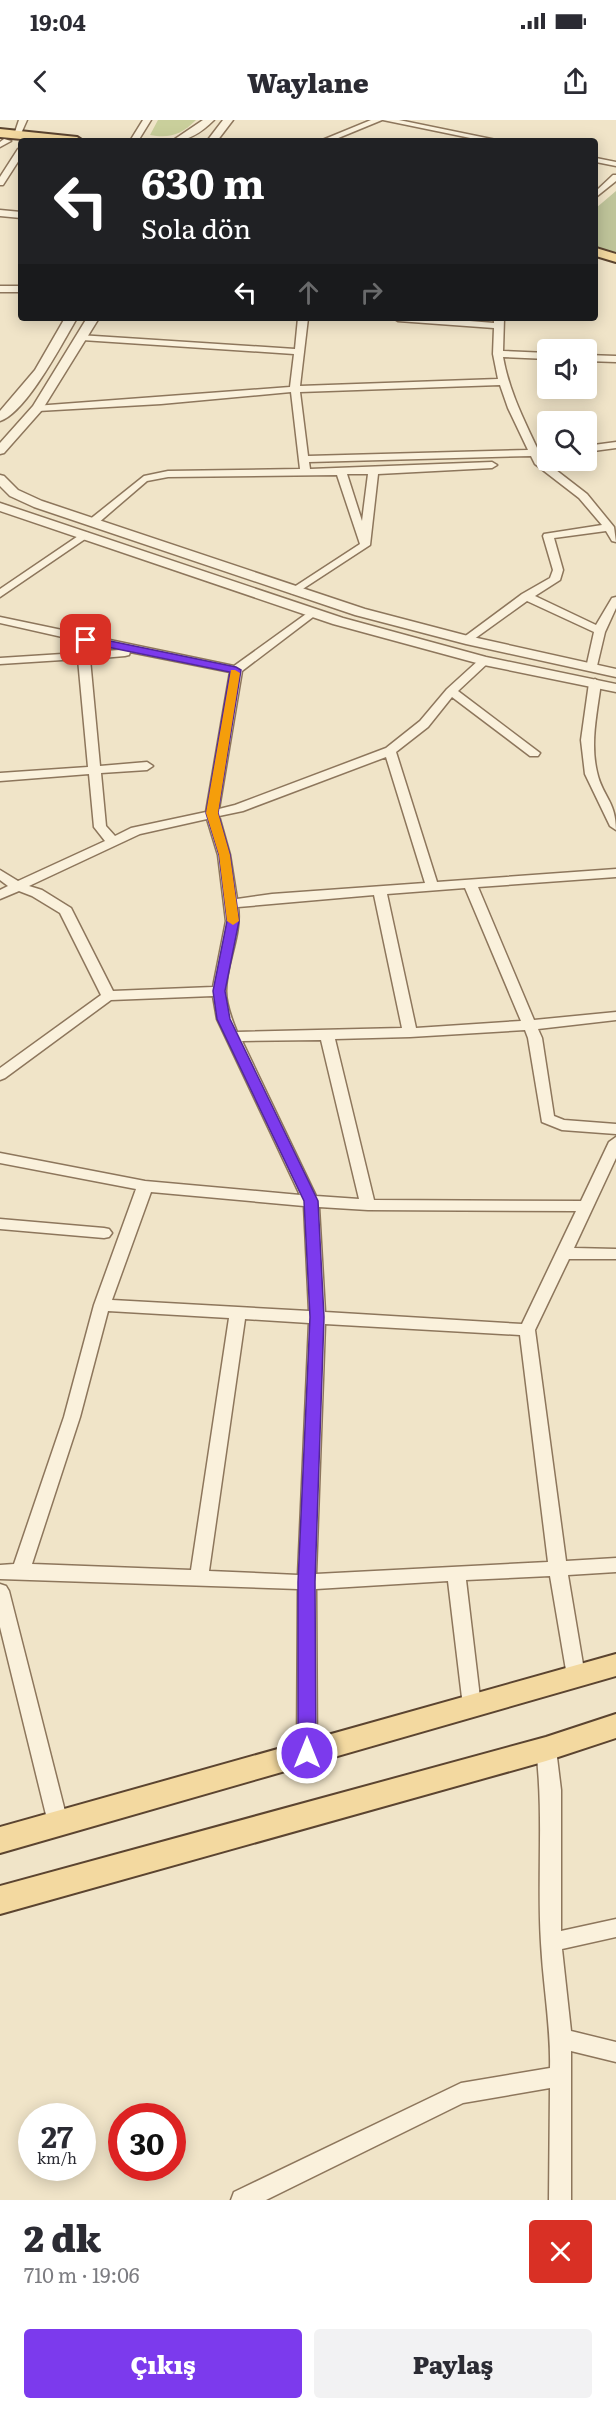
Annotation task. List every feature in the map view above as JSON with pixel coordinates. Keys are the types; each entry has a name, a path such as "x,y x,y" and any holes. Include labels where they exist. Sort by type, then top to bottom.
{"main road":[{"path":"598,253 616,258"},
{"path":"598,258 616,263"},
{"path":"0,1840 616,1665"},
{"path":"0,1900 546,1749 616,1726"}],"street":[{"path":"7,140 23,120"},
{"path":"136,138 147,120"},
{"path":"183,138 209,120"},
{"path":"214,138 228,120"},
{"path":"332,138 378,120"},
{"path":"387,120 481,138"},
{"path":"0,183 18,156"},
{"path":"598,160 616,164"},
{"path":"598,193 616,177"},
{"path":"0,213 18,215"},
{"path":"0,290 18,289"},
{"path":"0,417 13,406 40,372 69,321"},
{"path":"0,450 38,408 91,321"},
{"path":"303,321 295,389 305,472"},
{"path":"474,321 499,322 498,354 504,382 513,408 537,459"},
{"path":"82,337 299,352"},
{"path":"498,354 537,356"},
{"path":"597,358 616,359"},
{"path":"38,408 140,403 295,389 504,382"},
{"path":"0,407 13,406"},
{"path":"597,448 616,445"},
{"path":"305,459 537,459"},
{"path":"93,522 144,479 168,474 373,471 537,459"},
{"path":"365,545 373,471"},
{"path":"552,471 583,496 616,539"},
{"path":"341,472 365,545"},
{"path":"0,479 14,493 369,615 466,640 616,673"},
{"path":"0,507 313,612 484,661 616,688"},
{"path":"466,640 526,596 555,580 558,570 548,536 609,527"},
{"path":"0,594 84,535"},
{"path":"295,591 365,545"},
{"path":"526,596 599,630"},
{"path":"616,600 605,615 593,652 592,668 596,684 587,741 591,774 613,811 616,826"},
{"path":"307,1753 307,1582 317,1317 311,1201 224,1019 219,991 233,921 224,855 212,813 236,670 313,612"},
{"path":"0,620 236,670"},
{"path":"86,640 83,646 100,827 112,842"},
{"path":"0,661 85,657 143,651"},
{"path":"0,895 136,831 238,808 390,751 424,724 451,691 484,661"},
{"path":"451,691 534,753"},
{"path":"390,751 432,886"},
{"path":"0,777 147,766"},
{"path":"231,904 432,886 616,873"},
{"path":"0,874 16,886 37,893 66,911 108,996"},
{"path":"470,883 535,1038 547,1119 562,1125 616,1129"},
{"path":"380,891 410,1033"},
{"path":"0,1076 108,996 219,991"},
{"path":"233,1037 327,1036 530,1027 616,1016"},
{"path":"327,1036 368,1205"},
{"path":"576,1676 558,1568 527,1330 616,1142"},
{"path":"0,1158 145,1186 311,1201 368,1205 587,1206"},
{"path":"21,1571 72,1417 102,1305 145,1186"},
{"path":"0,1224 104,1233"},
{"path":"562,1253 616,1254"},
{"path":"102,1305 527,1330"},
{"path":"199,1577 238,1312"},
{"path":"0,1572 307,1582 616,1565"},
{"path":"456,1574 472,1706"},
{"path":"0,1591 57,1823"},
{"path":"546,1749 551,1790 551,1942 561,2039 560,2200"},
{"path":"551,1942 616,1928"},
{"path":"561,2039 616,2052"},
{"path":"242,2200 461,2093 561,2076"}],"green space":[{"path":"158,120 196,120 186,129 170,136 150,135"},
{"path":"616,191 616,255 598,250 598,206"}],"slow traffic":[{"path":"233,921 224,855 212,813 235,673"}],"route":[{"path":"86,640 236,670 212,813 224,855 233,921 219,991 224,1019 311,1201 317,1317 307,1582 307,1753"}]}
